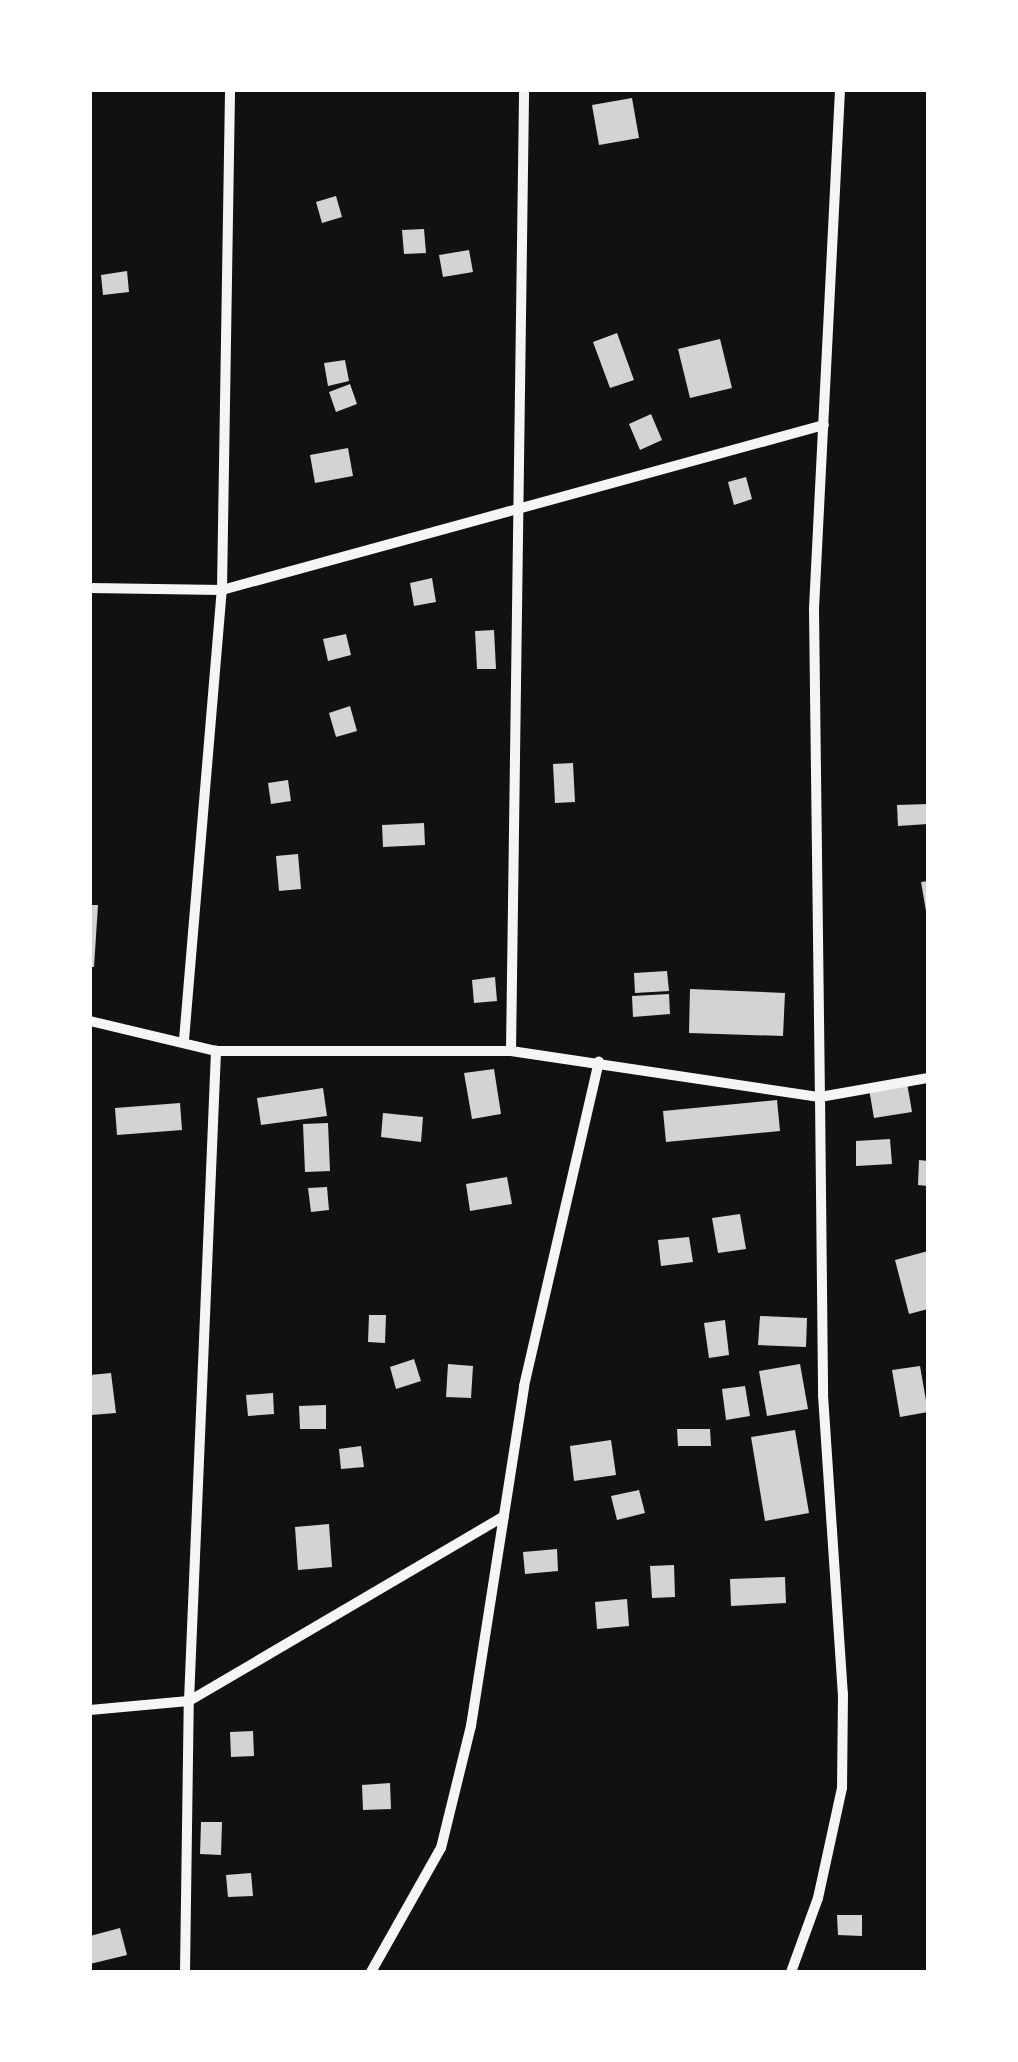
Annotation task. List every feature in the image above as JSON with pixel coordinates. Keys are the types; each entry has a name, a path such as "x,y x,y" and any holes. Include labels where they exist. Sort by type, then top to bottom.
{"street":[{"path":"184,1040 222,590 230,90"},
{"path":"512,1050 524,90"},
{"path":"790,1972 818,1898 842,1788 844,1694 824,1395 814,609 840,90"},
{"path":"90,588 222,590 518,514 824,424"},
{"path":"90,1021 184,1040 216,1052 512,1050 820,1097 928,1078"},
{"path":"185,1972 188,1702 216,1052"},
{"path":"370,1972 442,1848 471,1726 524,1386 600,1062"},
{"path":"90,1710 188,1702 504,1516"}],"building":[{"path":"632,98 639,138 599,145 592,105"},
{"path":"336,196 342,217 322,223 316,202"},
{"path":"424,229 426,253 404,254 402,230"},
{"path":"469,250 473,272 443,277 439,255"},
{"path":"127,271 129,292 103,295 101,275"},
{"path":"617,333 634,380 610,388 593,342"},
{"path":"720,339 732,388 690,398 678,349"},
{"path":"345,360 349,381 328,386 324,363"},
{"path":"350,384 357,404 336,412 329,392"},
{"path":"651,414 662,440 640,450 629,424"},
{"path":"348,448 353,476 315,483 310,455"},
{"path":"746,477 752,499 734,505 728,482"},
{"path":"432,578 436,602 414,606 410,583"},
{"path":"494,630 496,669 477,669 475,631"},
{"path":"346,634 351,655 328,661 323,639"},
{"path":"350,706 357,731 336,737 329,713"},
{"path":"573,763 575,802 555,803 553,764"},
{"path":"288,780 291,801 271,804 268,783"},
{"path":"928,804 928,824 898,826 897,805"},
{"path":"424,823 425,845 383,847 382,825"},
{"path":"298,854 301,889 279,891 276,856"},
{"path":"928,881 928,911 926,911 921,882"},
{"path":"90,905 98,905 94,967 90,967"},
{"path":"667,971 669,991 635,993 634,973"},
{"path":"495,977 497,1001 474,1003 472,980"},
{"path":"690,989 785,993 783,1036 689,1033"},
{"path":"669,994 670,1014 633,1017 632,996"},
{"path":"494,1069 501,1114 472,1119 464,1073"},
{"path":"907,1083 912,1112 874,1118 869,1089"},
{"path":"323,1088 327,1116 261,1125 257,1098"},
{"path":"777,1100 780,1131 666,1142 663,1111"},
{"path":"180,1103 182,1130 117,1135 115,1108"},
{"path":"383,1113 423,1117 421,1142 381,1137"},
{"path":"328,1123 330,1171 305,1172 303,1124"},
{"path":"890,1139 892,1164 856,1166 856,1141"},
{"path":"919,1160 928,1161 928,1186 918,1185"},
{"path":"507,1177 512,1204 470,1211 466,1184"},
{"path":"327,1187 329,1210 311,1212 308,1188"},
{"path":"740,1214 746,1249 718,1253 712,1218"},
{"path":"689,1237 693,1262 661,1266 658,1240"},
{"path":"928,1251 928,1309 909,1314 895,1260"},
{"path":"369,1315 386,1315 385,1343 368,1342"},
{"path":"760,1316 807,1318 806,1347 758,1345"},
{"path":"725,1320 729,1355 709,1358 704,1323"},
{"path":"414,1359 421,1381 396,1389 390,1367"},
{"path":"448,1364 473,1366 471,1398 446,1397"},
{"path":"800,1364 808,1409 767,1416 759,1371"},
{"path":"920,1366 928,1412 900,1417 892,1370"},
{"path":"111,1373 116,1413 91,1415 90,1375"},
{"path":"745,1386 750,1416 726,1420 722,1389"},
{"path":"273,1393 274,1414 248,1416 246,1395"},
{"path":"326,1405 326,1429 300,1429 299,1406"},
{"path":"677,1429 710,1429 711,1446 678,1446"},
{"path":"795,1430 809,1513 765,1521 751,1437"},
{"path":"611,1440 616,1475 574,1481 570,1446"},
{"path":"361,1446 364,1467 341,1469 339,1449"},
{"path":"639,1490 645,1513 617,1520 611,1496"},
{"path":"329,1524 332,1567 298,1570 295,1527"},
{"path":"557,1549 558,1571 525,1574 523,1552"},
{"path":"674,1565 675,1597 652,1598 650,1566"},
{"path":"785,1577 786,1603 731,1606 730,1579"},
{"path":"627,1599 629,1626 597,1629 595,1602"},
{"path":"253,1731 254,1756 231,1757 230,1732"},
{"path":"390,1783 391,1809 363,1810 362,1785"},
{"path":"201,1822 222,1822 221,1855 200,1854"},
{"path":"251,1873 253,1896 228,1897 226,1875"},
{"path":"837,1915 862,1915 862,1936 838,1935"},
{"path":"120,1928 127,1955 90,1964 90,1936"}]}
